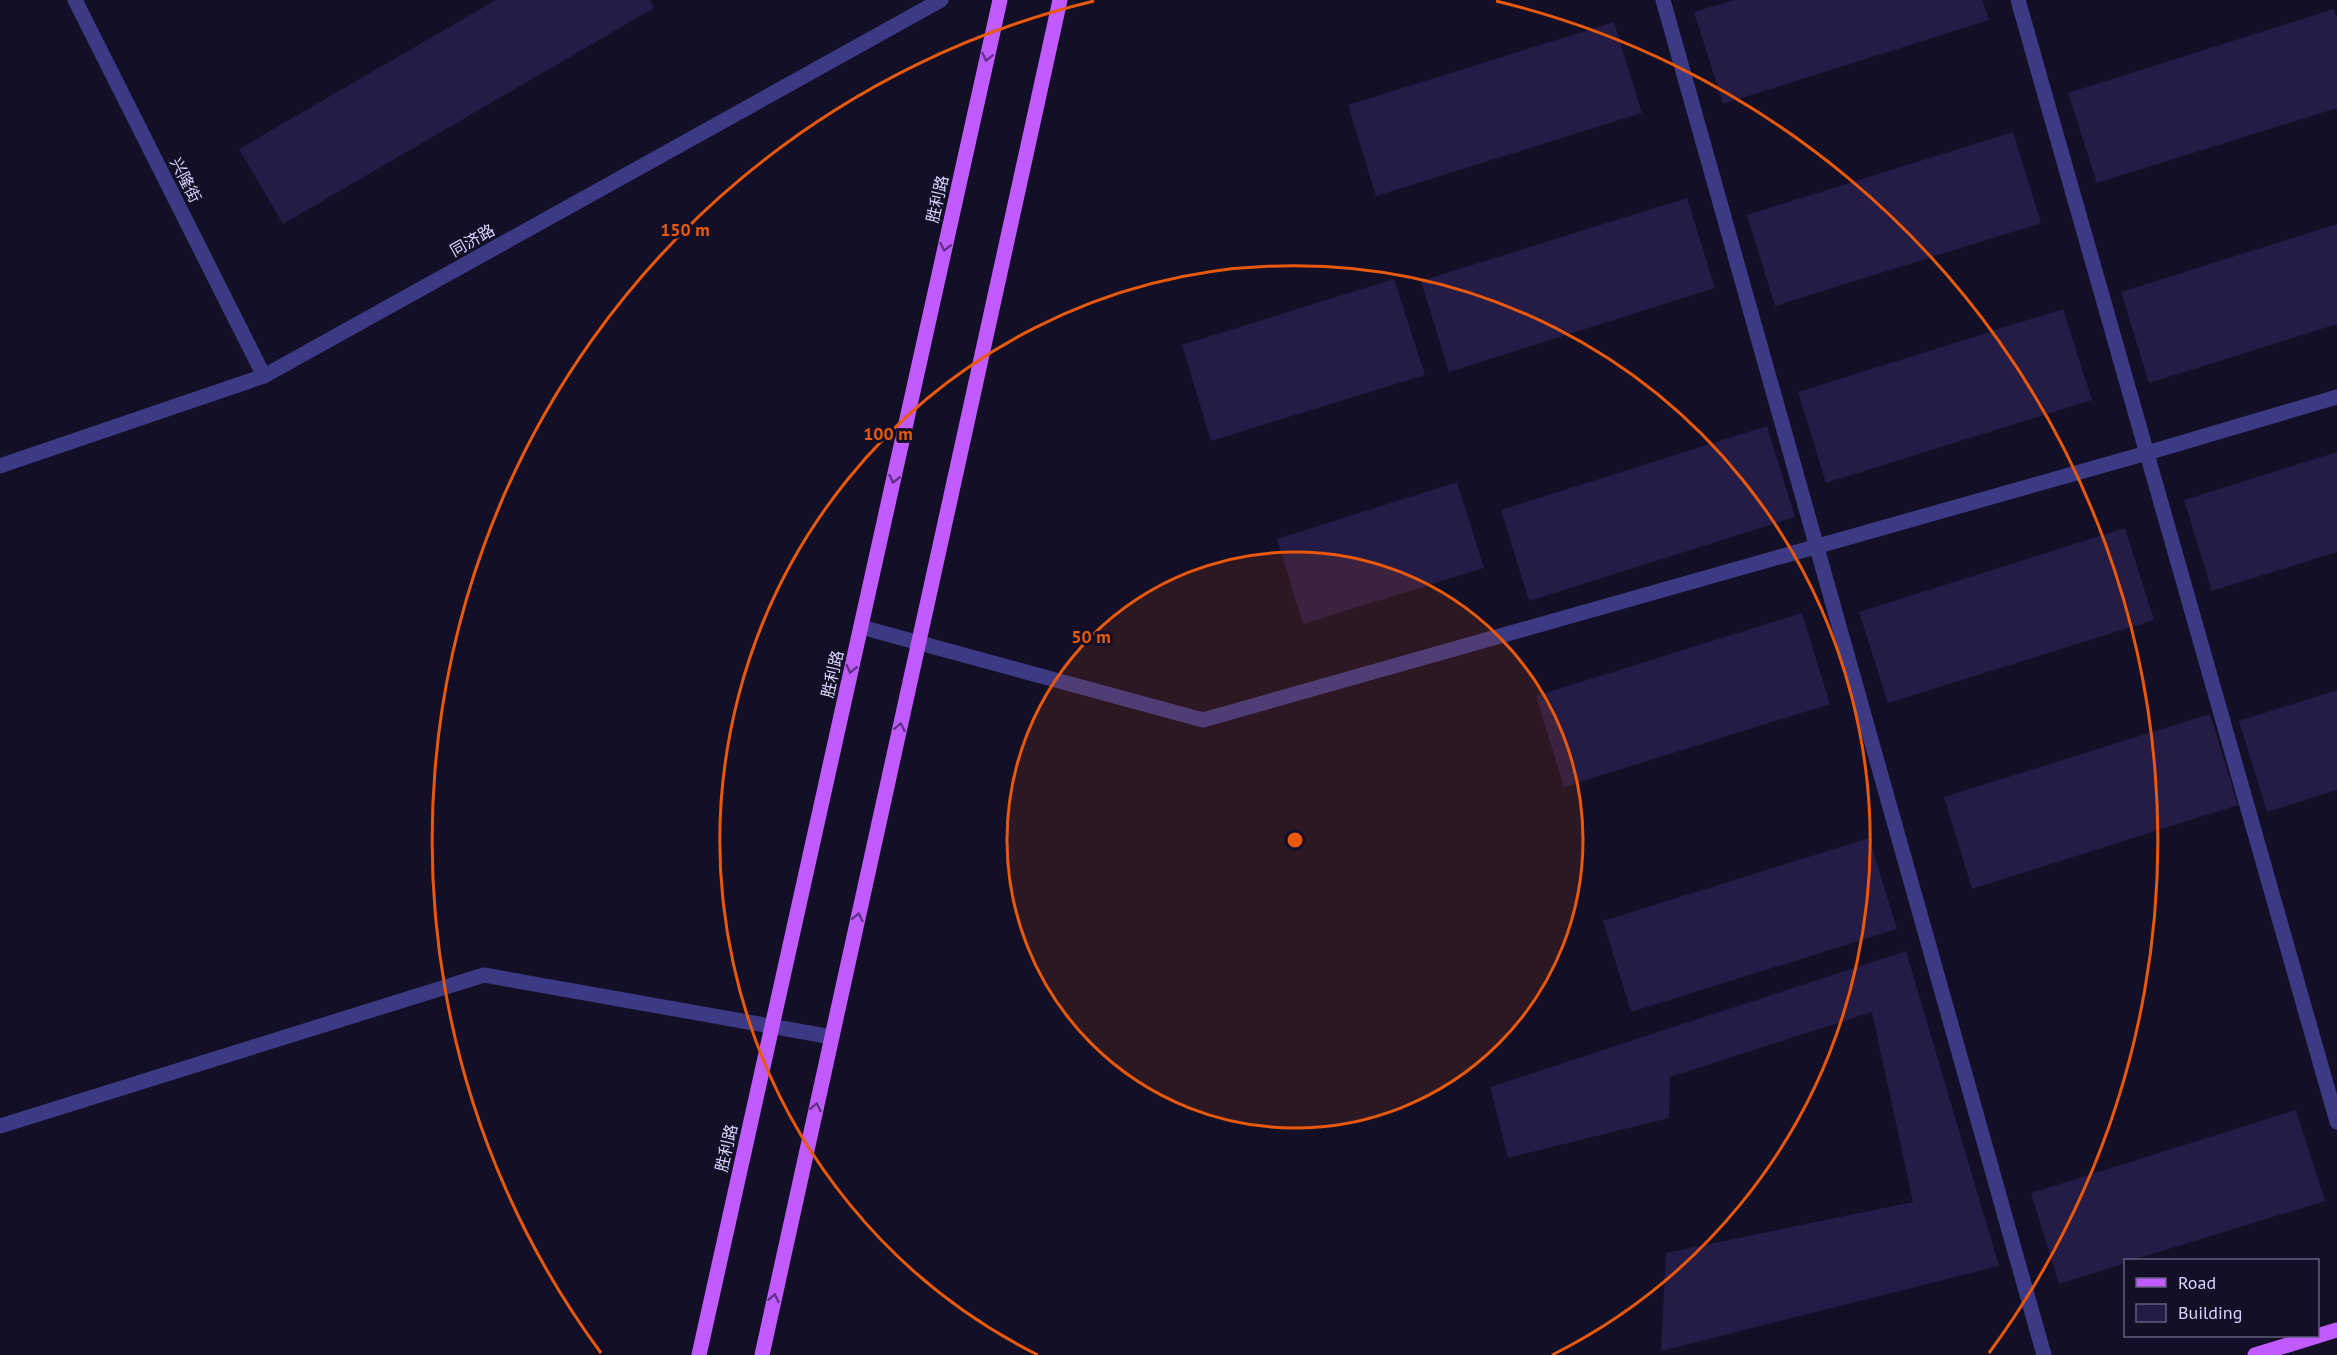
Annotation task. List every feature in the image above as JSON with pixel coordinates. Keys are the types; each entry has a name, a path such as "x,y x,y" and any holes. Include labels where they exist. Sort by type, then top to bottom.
{"main road":[{"name":"胜利路","path":"699,1355 1000,0"},
{"path":"762,1355 1060,0"},
{"path":"2319,1335 2337,1330"},
{"path":"2255,1355 2314,1337"}],"street":[{"name":"兴隆街","path":"75,0 264,376"},
{"name":"同济路","path":"0,466 264,376 941,0"},
{"path":"1663,0 2043,1355"},
{"path":"2018,0 2337,1122"},
{"path":"861,627 1203,720 2147,453 2337,397"},
{"path":"0,1126 484,975 832,1037"}],"building":[{"path":"496,0 650,0 654,8 283,224 239,149"},
{"path":"1734,0 1982,0 1989,20 1723,104 1694,12"},
{"path":"2334,9 2337,18 2337,108 2097,183 2068,93"},
{"path":"1614,22 1642,113 1376,196 1348,105"},
{"path":"2013,132 2041,223 1775,306 1747,215"},
{"path":"1687,198 1715,288 1449,372 1421,281"},
{"path":"2337,224 2337,324 2149,383 2121,292"},
{"path":"1394,279 1425,375 1211,441 1182,345"},
{"path":"2063,309 2092,400 1826,483 1798,392"},
{"path":"1767,426 1795,517 1529,601 1501,510"},
{"path":"2337,452 2337,552 2212,591 2184,500"},
{"path":"1457,482 1484,568 1303,624 1277,539"},
{"path":"2125,528 2154,620 1888,703 1859,612"},
{"path":"1802,613 1830,704 1564,787 1536,696"},
{"path":"2337,690 2337,790 2267,812 2239,721"},
{"path":"2210,714 2238,805 1972,889 1944,797"},
{"path":"1869,838 1897,929 1631,1012 1603,921"},
{"path":"1906,951 1999,1266 1661,1351 1666,1253 1913,1202 1872,1012 1670,1077 1669,1118 1508,1158 1490,1087"},
{"path":"2296,1110 2325,1201 2136,1259 2124,1259 2124,1264 2059,1284 2031,1193"}]}
